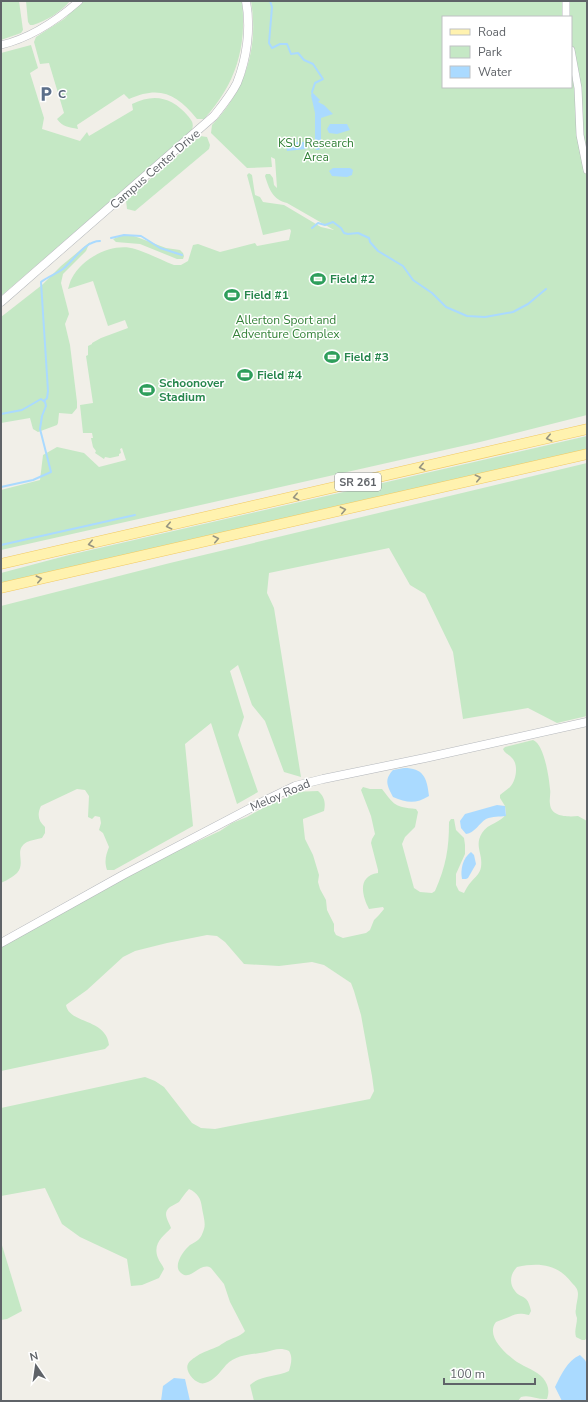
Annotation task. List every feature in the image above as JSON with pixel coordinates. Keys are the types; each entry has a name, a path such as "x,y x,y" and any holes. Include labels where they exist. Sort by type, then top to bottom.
{"main road":[{"name":"SR 261","path":"1,564 587,429"},
{"name":"SR 261","path":"1,588 587,454"}],"street":[{"path":"1,45 18,40 46,26 79,1"},
{"name":"Campus Center Drive","path":"1,302 214,116 237,83 244,58 248,38 246,1"},
{"path":"566,1 566,16"},
{"path":"572,55 578,88 580,135 587,170"},
{"name":"Meloy Road","path":"1,943 122,875 261,802 295,786 323,778 425,758 587,722"}],"green space":[{"path":"1,1 19,1 23,30 21,33 1,40"},
{"path":"26,1 70,1 48,19 30,25 28,22"},
{"path":"83,1 242,1 243,34 237,64 224,92 204,119 197,119 182,103 167,94 150,93 129,99 124,94 77,125 78,129 61,124 57,119 64,113 49,63 40,64 34,42 36,37 64,19"},
{"path":"251,1 587,1 587,415 480,442 1,550 1,490 40,480 43,455 57,447 84,453 99,467 126,460 122,448 120,449 121,453 119,456 110,458 105,457 104,459 95,453 96,451 93,447 91,438 93,438 92,433 83,433 80,405 93,403 86,356 88,355 88,346 101,338 128,328 125,320 108,326 93,281 68,289 72,278 83,264 99,253 126,247 135,249 174,265 181,265 188,261 193,245 198,244 220,252 255,243 257,246 289,240 290,229 263,235 247,175 249,173 252,175 255,195 260,197 263,202 284,205 321,227 334,230 275,197 265,176 266,174 270,174 273,178 274,185 277,188 275,159 271,157 272,167 247,168 211,133 212,125 233,98 241,83 251,52 253,35"},
{"path":"31,45 38,68 30,73 44,118 42,129 80,141 87,132 89,136 133,110 132,104 155,98 169,101 176,105 191,119 193,128 1,296 1,53"},
{"path":"200,136 207,137 210,145 209,149 135,211 127,209 126,200"},
{"path":"123,235 134,236 166,248 180,250 184,256 183,259 177,259 140,244 116,242 113,239"},
{"path":"90,242 86,251 63,274 61,283 69,314 65,324 70,345 77,408 72,414 59,413 57,425 38,432 33,429 30,418 1,423 1,317 42,285 61,266"},
{"path":"587,436 587,450 1,585 1,573 69,555"},
{"path":"587,463 587,716 557,723 528,708 463,719 453,652 425,594 410,585 389,548 269,573 267,593 274,608 301,777 284,772 265,721 252,705 238,665 230,671 244,717 238,735 258,792 237,804 211,723 185,744 193,826 114,870 107,870 106,858 109,847 103,833 99,830 101,823 100,817 95,816 92,819 88,817 89,796 85,790 77,789 41,806 39,817 45,827 45,833 42,838 29,841 23,845 20,851 21,864 19,871 1,883 1,606 170,563"},
{"path":"533,740 537,743 543,754 547,769 550,802 553,812 561,815 578,816 587,821 587,1337 585,1340 582,1340 576,1337 575,1332 578,1294 574,1285 567,1277 554,1268 540,1265 525,1265 517,1267 512,1276 511,1282 516,1292 527,1300 531,1311 529,1315 516,1314 496,1322 493,1327 493,1333 495,1339 503,1350 517,1362 534,1371 543,1378 548,1388 547,1399 524,1396 518,1401 254,1401 250,1385 259,1379 289,1371 291,1361 290,1353 289,1351 280,1349 244,1356 230,1361 212,1380 205,1383 198,1382 192,1378 188,1371 187,1367 189,1362 200,1354 219,1346 245,1331 230,1302 224,1284 211,1268 203,1267 188,1275 181,1273 179,1270 178,1262 182,1254 190,1245 199,1239 204,1229 205,1224 201,1202 195,1192 189,1189 179,1202 170,1207 166,1212 166,1217 171,1228 162,1237 157,1248 159,1259 164,1269 159,1278 142,1285 131,1286 127,1259 80,1237 62,1224 45,1188 1,1196 1,1108 145,1077 164,1087 192,1123 201,1128 215,1129 370,1099 374,1091 372,1076 361,1015 351,983 324,965 312,962 279,966 244,964 225,942 217,936 207,935 135,951 123,957 87,990 66,1005 69,1011 74,1015 95,1025 101,1030 106,1036 109,1045 105,1049 1,1071 1,947 105,888 220,831 232,823 285,798 291,792 318,791 324,800 324,811 303,819 303,821 305,839 313,855 319,875 318,882 320,889 326,900 327,910 334,924 334,931 336,935 343,938 366,933 370,930 374,920 384,909 383,907 369,909 363,893 364,882 371,875 378,873 378,870 371,843 375,834 371,816 361,790 363,787 370,789 382,789 392,802 399,806 416,809 418,812 415,827 405,837 402,844 414,888 420,892 432,893 435,891 446,857 449,822 451,819 454,819 456,830 464,838 465,845 465,854 456,874 456,885 459,891 464,893 480,872 481,862 479,842 482,833 506,814 505,806 500,798 500,795 512,784 516,769 514,761 503,749 505,747"},
{"path":"1,1242 22,1311 7,1319 1,1320"}],"water":[{"path":"312,92 320,100 318,102 324,105 333,114 321,118 321,146 319,150 316,150 315,146 315,113 311,95"},
{"path":"330,124 347,124 350,130 337,134 329,133 327,129"},
{"path":"288,142 306,142 308,147 306,149 287,151 286,145"},
{"path":"333,168 350,168 353,170 352,175 347,177 332,176 329,171"},
{"path":"404,768 416,770 423,775 427,784 429,796 424,799 411,802 393,797 387,783 388,777 393,770"},
{"path":"497,805 505,806 506,816 486,819 474,830 466,834 461,828 460,821 465,814"},
{"path":"471,852 474,855 476,864 468,878 462,879 461,871 463,864 468,854"},
{"path":"580,1355 587,1364 587,1401 562,1401 555,1387 562,1373 571,1361"},
{"path":"174,1378 185,1379 190,1401 161,1401 163,1386"}],"waterway":[{"path":"270,1 272,7 269,43 272,48 280,44 287,44 291,54 298,53 304,60 313,64 323,79 315,83 312,92"},
{"path":"312,228 318,223 325,225 333,222 341,228 344,233 358,233 369,238 370,242 378,251 403,266 413,280 432,293 446,307 467,316 485,317 513,312 528,304 546,289"},
{"path":"111,238 124,235 141,236 160,248 182,255"},
{"path":"44,401 47,398 48,391 41,282 63,269 89,244 100,241"},
{"path":"1,414 22,410 41,399 45,402 46,406 42,416 40,429 51,472 33,480 1,487"},
{"path":"1,545 135,515"}],"place":[{"name":"C","path":"46,94"},
{"name":"Field #2","path":"318,279"},
{"name":"Field #1","path":"232,295"},
{"name":"Field #3","path":"332,357"},
{"name":"Field #4","path":"245,375"},
{"name":"Schoonover Stadium","path":"147,390"}],"park label":[{"name":"KSU Research Area","path":"316,150"},
{"name":"Allerton Sport and Adventure Complex","path":"286,327"}]}
